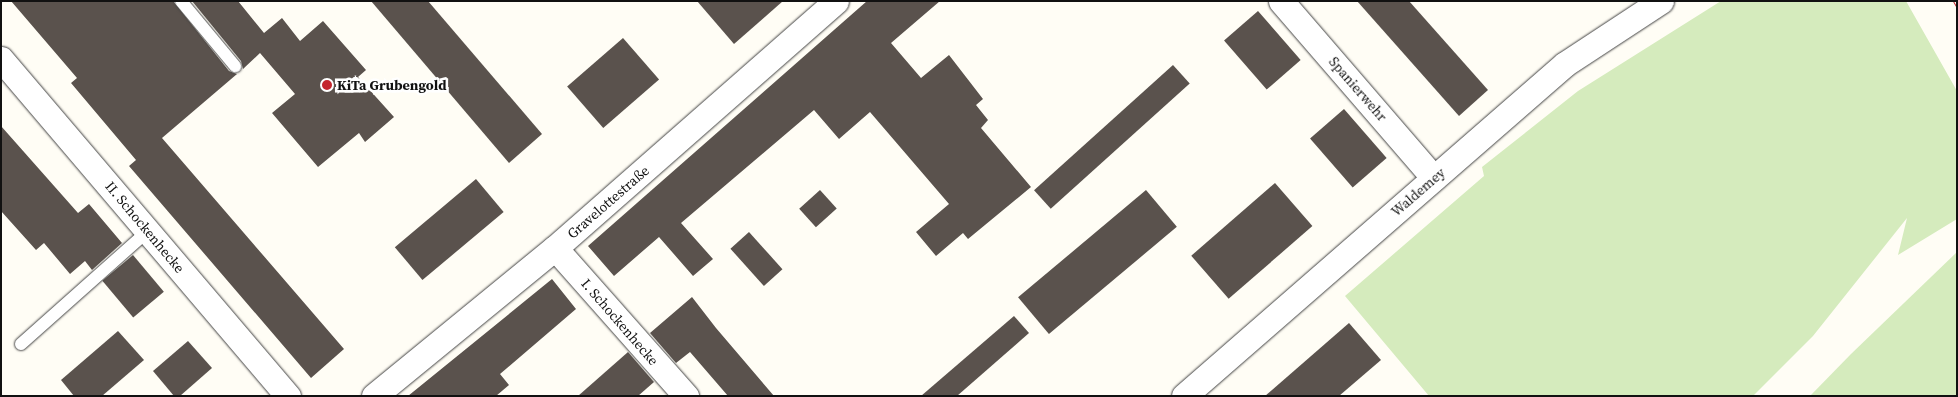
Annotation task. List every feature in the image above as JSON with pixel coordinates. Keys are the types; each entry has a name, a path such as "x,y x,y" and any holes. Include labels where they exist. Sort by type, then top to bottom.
{"street":[{"name":"Gravelottestraße","path":"374,396 555,248 836,1"},
{"name":"Spanierwehr","path":"1281,1 1434,178"},
{"name":"Waldemey","path":"1184,396 1565,64 1661,1"},
{"name":"II. Schockenhecke","path":"1,59 288,396"},
{"name":"I. Schockenhecke","path":"555,248 686,396"}],"lane":[{"path":"181,1 236,66"},
{"path":"21,344 148,230"}],"green space":[{"path":"1721,1 1906,1 1957,91 1957,219 1898,255 1907,218 1813,336 1753,396 1429,396 1345,296 1484,176 1482,167 1578,91"},
{"path":"1957,252 1957,396 1810,396 1851,354"}],"building":[{"path":"11,1 173,1 229,71 237,74 162,138 344,349 311,378 129,166 136,160 71,83 77,78"},
{"name":"KiTa Grubengold","path":"192,1 238,1 264,33 282,18 300,41 323,21 366,70 358,77 394,117 365,142 359,133 318,167 272,113 295,94 260,53 243,69 241,61"},
{"path":"371,1 428,1 542,134 509,163"},
{"path":"697,1 783,1 734,44"},
{"path":"867,1 940,1 891,43 921,78 949,55 983,99 976,105 988,120 981,128 1031,187 968,239 963,233 936,256 916,232 949,204 870,112 839,139 814,110 681,223 713,259 693,276 659,237 614,276 588,246"},
{"path":"1357,1 1409,1 1488,90 1459,116"},
{"path":"1258,11 1301,60 1267,90 1224,41"},
{"path":"623,38 659,80 603,128 567,87"},
{"path":"1173,65 1190,84 1051,209 1034,190"},
{"path":"1344,109 1387,158 1353,188 1310,139"},
{"path":"1,126 78,213 89,204 122,243 92,270 85,261 70,274 44,243 36,250 1,211"},
{"path":"476,179 504,212 422,280 395,247"},
{"path":"1275,183 1312,226 1229,299 1191,256"},
{"path":"820,190 837,209 816,227 799,209"},
{"path":"1146,190 1177,227 1049,334 1018,297"},
{"path":"749,232 782,269 764,286 730,249"},
{"path":"133,255 164,292 133,317 102,281"},
{"path":"552,279 576,309 500,374 509,385 496,396 408,396"},
{"path":"692,297 774,396 728,396 690,352 676,363 650,333"},
{"path":"1014,316 1029,333 957,396 921,396"},
{"path":"1349,323 1381,360 1339,396 1265,396"},
{"path":"118,331 144,360 102,396 74,396 61,380"},
{"path":"188,341 212,368 180,396 174,396 153,371"},
{"path":"628,352 654,382 638,396 578,396"}],"tram line":[{"path":"1953,1 1957,8"}],"place":[{"name":"KiTa Grubengold","path":"327,85"}]}
